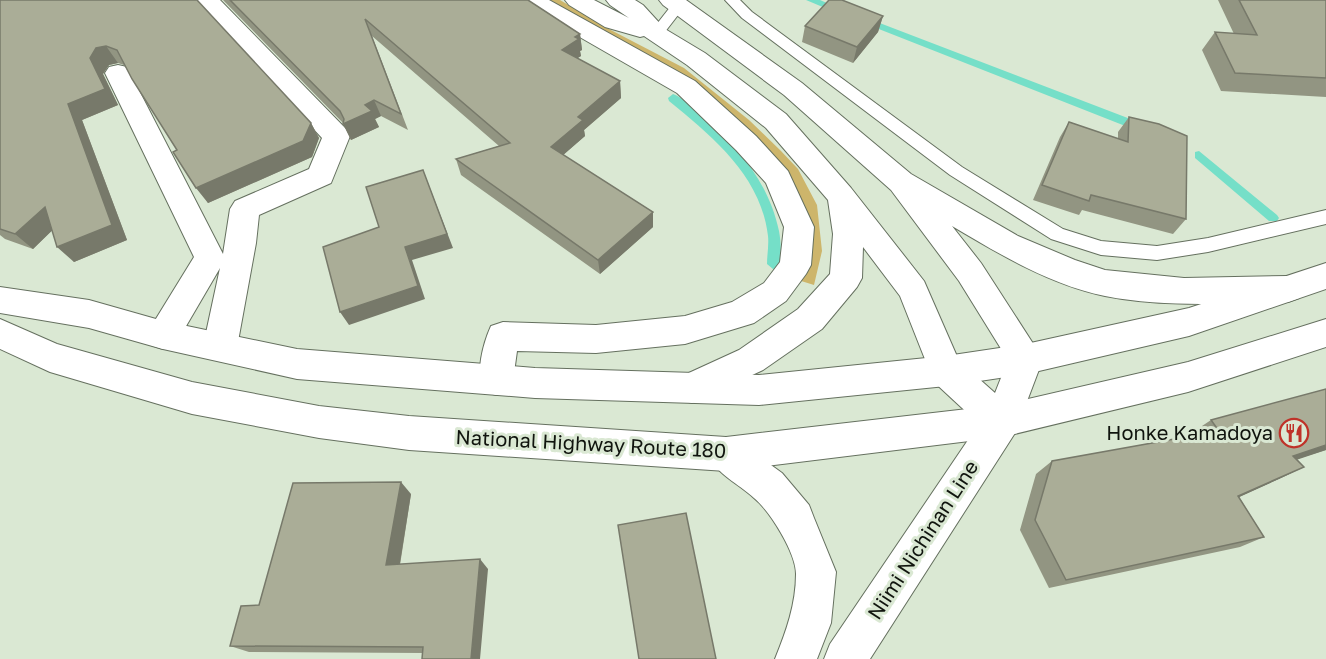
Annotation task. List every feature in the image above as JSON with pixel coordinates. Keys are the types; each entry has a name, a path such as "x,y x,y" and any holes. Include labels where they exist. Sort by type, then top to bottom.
{"main road":[{"path":"207,0 336,136 321,176 245,209 241,243 220,347"},
{"path":"496,380 503,336 596,339 685,330 742,313 775,292 795,265 799,227 778,178 746,143 686,87 532,0"},
{"path":"578,0 614,22 656,34 696,59 776,121 841,196 913,290 946,371 1002,421"},
{"path":"618,0 635,10 656,34"},
{"path":"673,2 793,89 902,182 1007,244 1065,270 1105,283 1184,291 1288,289"},
{"path":"118,73 210,258 163,334"},
{"path":"902,182 970,272 1026,359"},
{"path":"692,388 751,360 810,319 846,278 848,234 841,196"},
{"path":"0,300 89,314 163,334 297,364 496,380 759,390 946,371 1026,359 1189,322 1326,276"},
{"name":"National Highway Route 180","path":"0,333 50,357 181,395 318,422 410,433 726,454 1002,421 1188,377 1326,333"},
{"name":"Niimi Nichinan Line","path":"845,659 1002,421 1026,359"},
{"path":"726,454 769,486 795,518 816,572 810,623 796,659"}],"lane":[{"path":"732,0 747,15 956,171 1057,234 1101,248 1157,253 1208,245 1326,217"},
{"path":"656,34 673,2"}],"shaded area":[{"path":"543,0 560,0 607,28 684,68 749,120 781,151 798,169 817,205 822,251 814,285 798,280 804,264 762,147"}],"building":[{"path":"0,0 197,0 311,123 303,141 196,188 173,152 177,150 132,79 117,50 106,46 96,48 90,58 105,89 68,104 112,225 57,247 45,207 15,234 0,229"},
{"path":"230,0 528,0 580,34 575,37 579,39 562,50 620,81 578,117 583,120 551,147 653,212 598,260 456,159 510,143 365,19 401,114 374,100 365,105 372,111 343,124 344,119 340,111"},
{"path":"829,0 842,0 883,16 857,47 805,26"},
{"path":"1239,0 1326,0 1326,78 1235,73 1215,32 1257,35"},
{"path":"1129,117 1159,124 1187,136 1186,219 1091,195 1089,201 1042,185 1069,122 1128,142"},
{"path":"423,170 447,234 405,247 418,286 340,312 323,247 379,227 366,187"},
{"path":"1326,389 1326,445 1293,456 1304,467 1238,496 1264,537 1066,580 1035,520 1052,461 1219,431 1211,420"},
{"path":"401,482 386,565 480,559 471,659 422,659 423,647 230,646 241,606 259,605 293,483"},
{"path":"686,513 716,659 639,659 618,525"}],"waterway":[{"path":"811,0 840,11"},
{"path":"864,20 1142,128"},
{"path":"673,98 707,126 738,158 762,193 774,239 773,264"},
{"path":"1199,155 1273,218"}],"place":[{"name":"Honke Kamadoya","path":"1294,433"}]}
